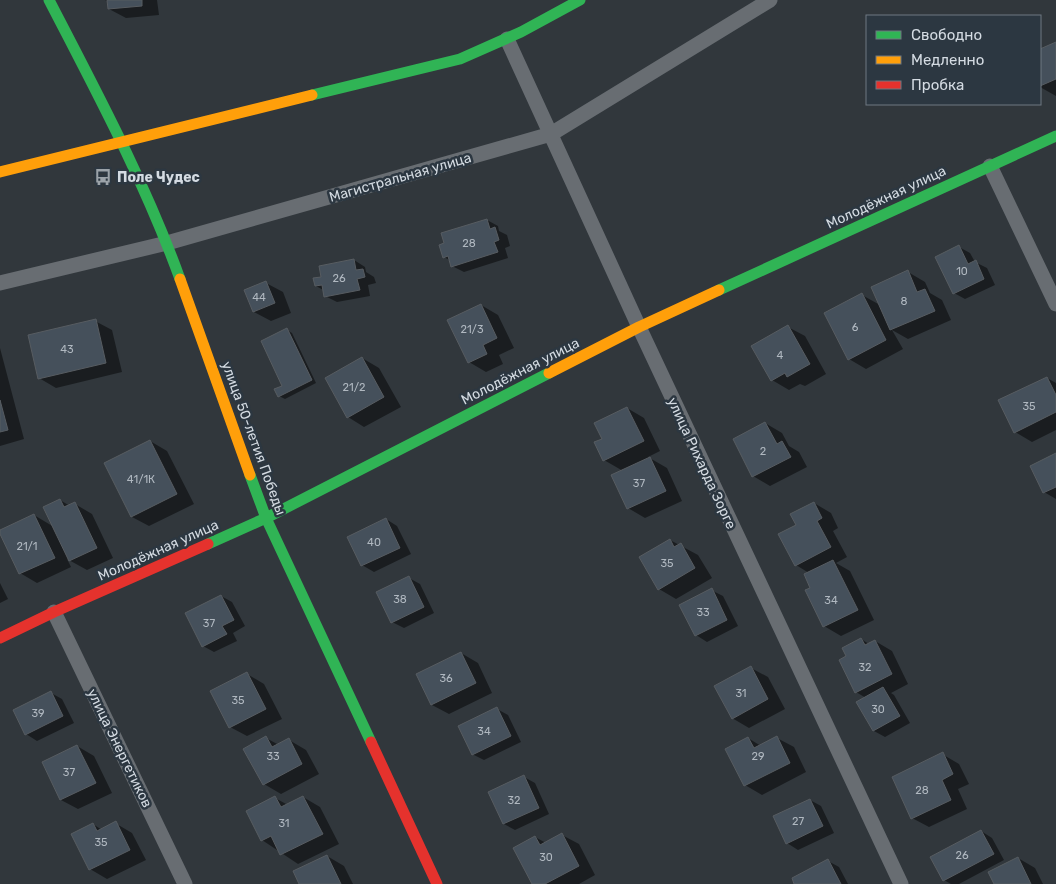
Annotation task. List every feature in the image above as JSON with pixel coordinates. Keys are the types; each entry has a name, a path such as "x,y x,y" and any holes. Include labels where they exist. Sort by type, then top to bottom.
{"street":[{"name":"улица 50-летия Победы","path":"49,0 122,142 167,243 266,518 437,884"},
{"path":"0,172 460,59 507,40 554,16 580,0"},
{"name":"Магистральная улица","path":"0,283 167,243 551,134 770,0"},
{"name":"улица Рихарда Зорге","path":"507,40 639,327 901,884"},
{"name":"Молодёжная улица","path":"0,638 266,518 639,327 1056,136"},
{"path":"990,166 1056,304"},
{"name":"улица Энергетиков","path":"54,612 185,884"}],"building":[{"path":"107,0 142,0 142,6 108,9"},
{"path":"1056,42 1056,79 1041,86 1041,49"},
{"path":"487,219 490,229 495,227 499,240 494,242 498,252 451,267 448,256 443,258 439,245 444,243 441,233"},
{"path":"959,245 968,264 976,260 984,279 953,294 935,257"},
{"path":"354,259 356,270 363,269 365,277 357,279 360,290 324,297 322,285 315,286 313,278 321,277 319,266"},
{"path":"908,270 917,292 925,289 935,311 890,330 871,287"},
{"path":"266,281 275,303 253,312 244,290"},
{"path":"862,293 886,340 848,360 824,313"},
{"path":"481,304 497,338 483,345 487,354 468,363 447,320"},
{"path":"96,319 106,363 38,379 28,335"},
{"path":"788,325 810,364 787,377 785,373 771,381 751,346"},
{"path":"287,328 312,380 278,397 274,389 282,386 261,341"},
{"path":"362,357 384,397 347,418 325,378"},
{"path":"1047,377 1056,395 1056,412 1014,433 998,400"},
{"path":"0,400 8,430 0,432"},
{"path":"627,407 644,441 603,461 594,442 602,439 594,423"},
{"path":"765,422 777,444 782,441 791,457 752,477 733,439"},
{"path":"150,440 177,494 131,517 104,463"},
{"path":"1056,453 1056,487 1043,493 1030,466"},
{"path":"650,457 666,491 627,509 611,475"},
{"path":"60,499 64,507 75,502 97,548 69,561 43,507"},
{"path":"814,502 822,518 817,521 831,547 795,566 778,534 796,525 790,514"},
{"path":"34,514 55,558 19,574 0,534 0,530"},
{"path":"386,518 400,548 361,566 347,537"},
{"path":"670,539 674,547 681,543 695,568 658,590 639,557"},
{"path":"833,560 858,610 823,627 805,590 810,588 804,574"},
{"path":"409,576 424,607 391,623 376,592"},
{"path":"712,588 727,620 695,636 679,605"},
{"path":"221,595 234,620 222,626 227,634 202,647 185,613"},
{"path":"861,638 865,645 875,640 892,674 855,693 839,660 846,656 842,648"},
{"path":"461,652 476,683 431,705 416,674"},
{"path":"751,666 768,699 732,719 714,686"},
{"path":"247,672 266,709 229,728 210,691"},
{"path":"883,687 900,716 873,731 856,702"},
{"path":"51,691 63,716 25,735 13,710"},
{"path":"497,707 511,736 472,755 458,726"},
{"path":"266,736 272,747 289,738 302,764 263,785 243,749"},
{"path":"777,736 790,763 744,786 725,749 748,737 754,748"},
{"path":"77,745 96,783 60,800 42,762"},
{"path":"943,752 953,774 942,780 951,800 911,819 892,777"},
{"path":"524,775 539,808 503,824 488,792"},
{"path":"275,796 281,807 303,796 323,834 280,855 271,836 261,841 246,811"},
{"path":"810,799 823,826 786,844 773,816"},
{"path":"116,821 130,850 89,870 71,834 93,823 97,831"},
{"path":"981,830 994,854 943,881 930,857"},
{"path":"562,833 579,866 545,884 532,884 513,848 535,836 540,845"},
{"path":"327,855 341,884 299,884 293,871"},
{"path":"1018,857 1031,884 994,884 988,872"},
{"path":"828,859 841,884 794,884 792,878"}],"traffic: fast":[{"path":"49,0 136,172 180,279"},
{"path":"312,95 460,59 521,32 580,0"},
{"path":"719,290 1056,136"},
{"path":"208,544 266,518 549,373"},
{"path":"250,475 266,518 371,742"}],"traffic: slow":[{"path":"0,172 312,95"},
{"path":"180,279 250,475"},
{"path":"549,373 639,327 719,290"}],"traffic: jam":[{"path":"0,638 208,544"},
{"path":"371,742 437,884"}],"place":[{"name":"Поле Чудес","path":"103,177"}]}
